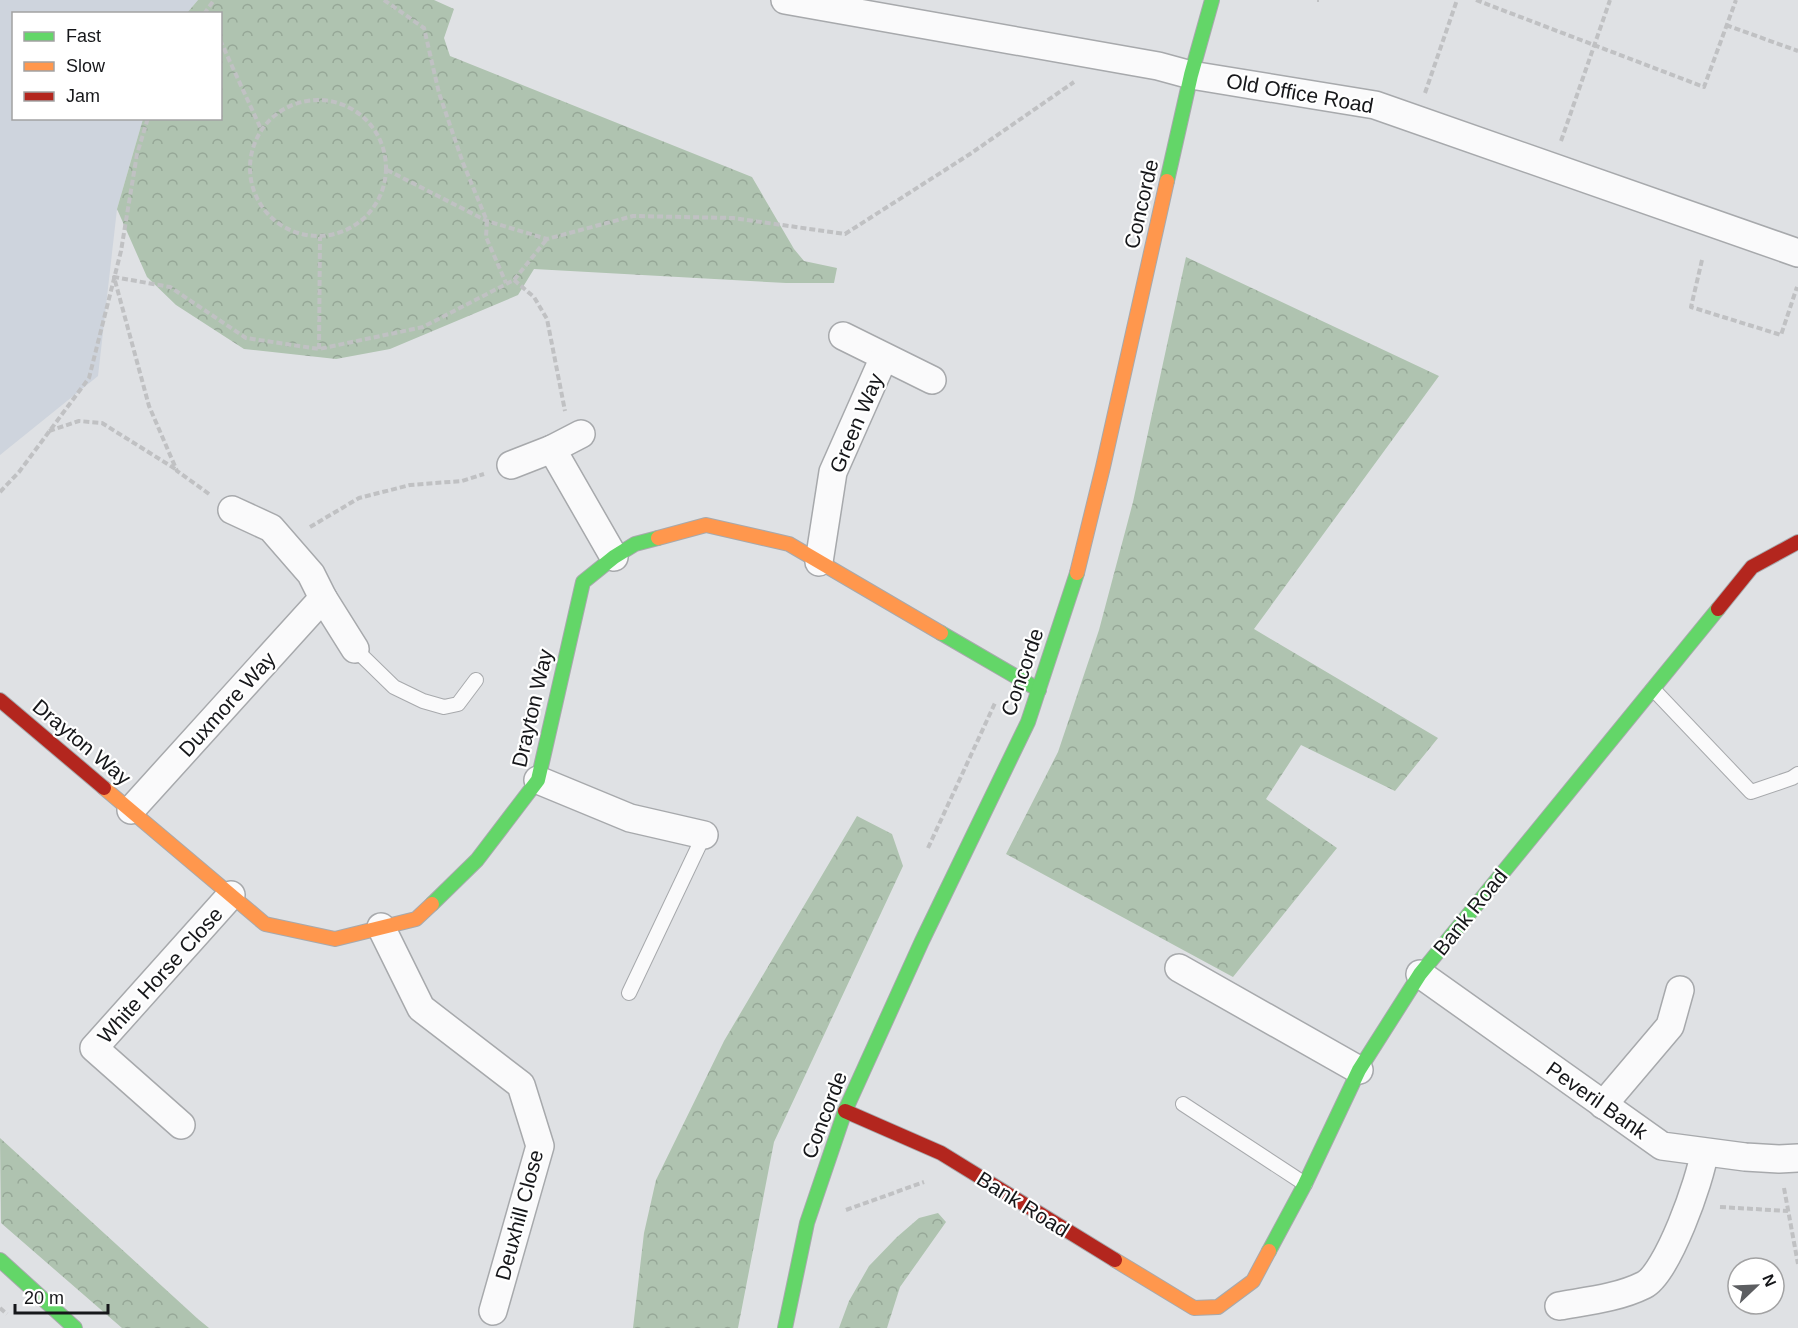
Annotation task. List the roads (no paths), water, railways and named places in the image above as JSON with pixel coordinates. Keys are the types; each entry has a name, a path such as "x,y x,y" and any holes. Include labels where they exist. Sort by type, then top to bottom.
{"street":[{"name":"Old Office Road","path":"785,0 1158,66 1191,75 1375,105 1798,253"},
{"name":"Concorde","path":"785,1328 807,1223 845,1111 922,941 1028,722 1074,584 1104,467 1191,75 1212,0"},
{"path":"843,336 932,381"},
{"name":"Green Way","path":"819,562 833,472 884,357"},
{"path":"512,465 569,440 614,557"},
{"path":"232,510 271,528 311,574 355,649"},
{"name":"Drayton Way","path":"3,709 131,810 265,924 335,939 416,919 477,860 538,780 583,582 614,557 635,544 706,525 789,544 1039,690"},
{"name":"Bank Road","path":"845,1111 941,1153 1193,1318 1218,1307 1253,1281 1305,1184 1359,1070 1420,974 1752,567 1798,542"},
{"name":"Duxmore Way","path":"131,810 323,598"},
{"path":"538,780 630,818 704,835"},
{"name":"White Horse Close","path":"181,1125 94,1048 231,895"},
{"name":"Deuxhill Close","path":"381,927 421,1008 521,1085 540,1146 493,1311"},
{"path":"1179,968 1359,1070"},
{"name":"Peveril Bank","path":"1420,974 1662,1146 1704,1153 1788,1159"},
{"path":"1603,1105 1670,1026 1680,990"},
{"path":"1558,1306 1607,1298 1645,1285 1657,1275 1690,1205 1704,1153"},
{"path":"0,1260 75,1328"}],"lane":[{"path":"355,649 394,687 423,701 444,707 458,704 476,680"},
{"path":"1653,688 1751,792 1798,774"},
{"path":"629,993 704,835"},
{"path":"1183,1104 1305,1184"}]}
